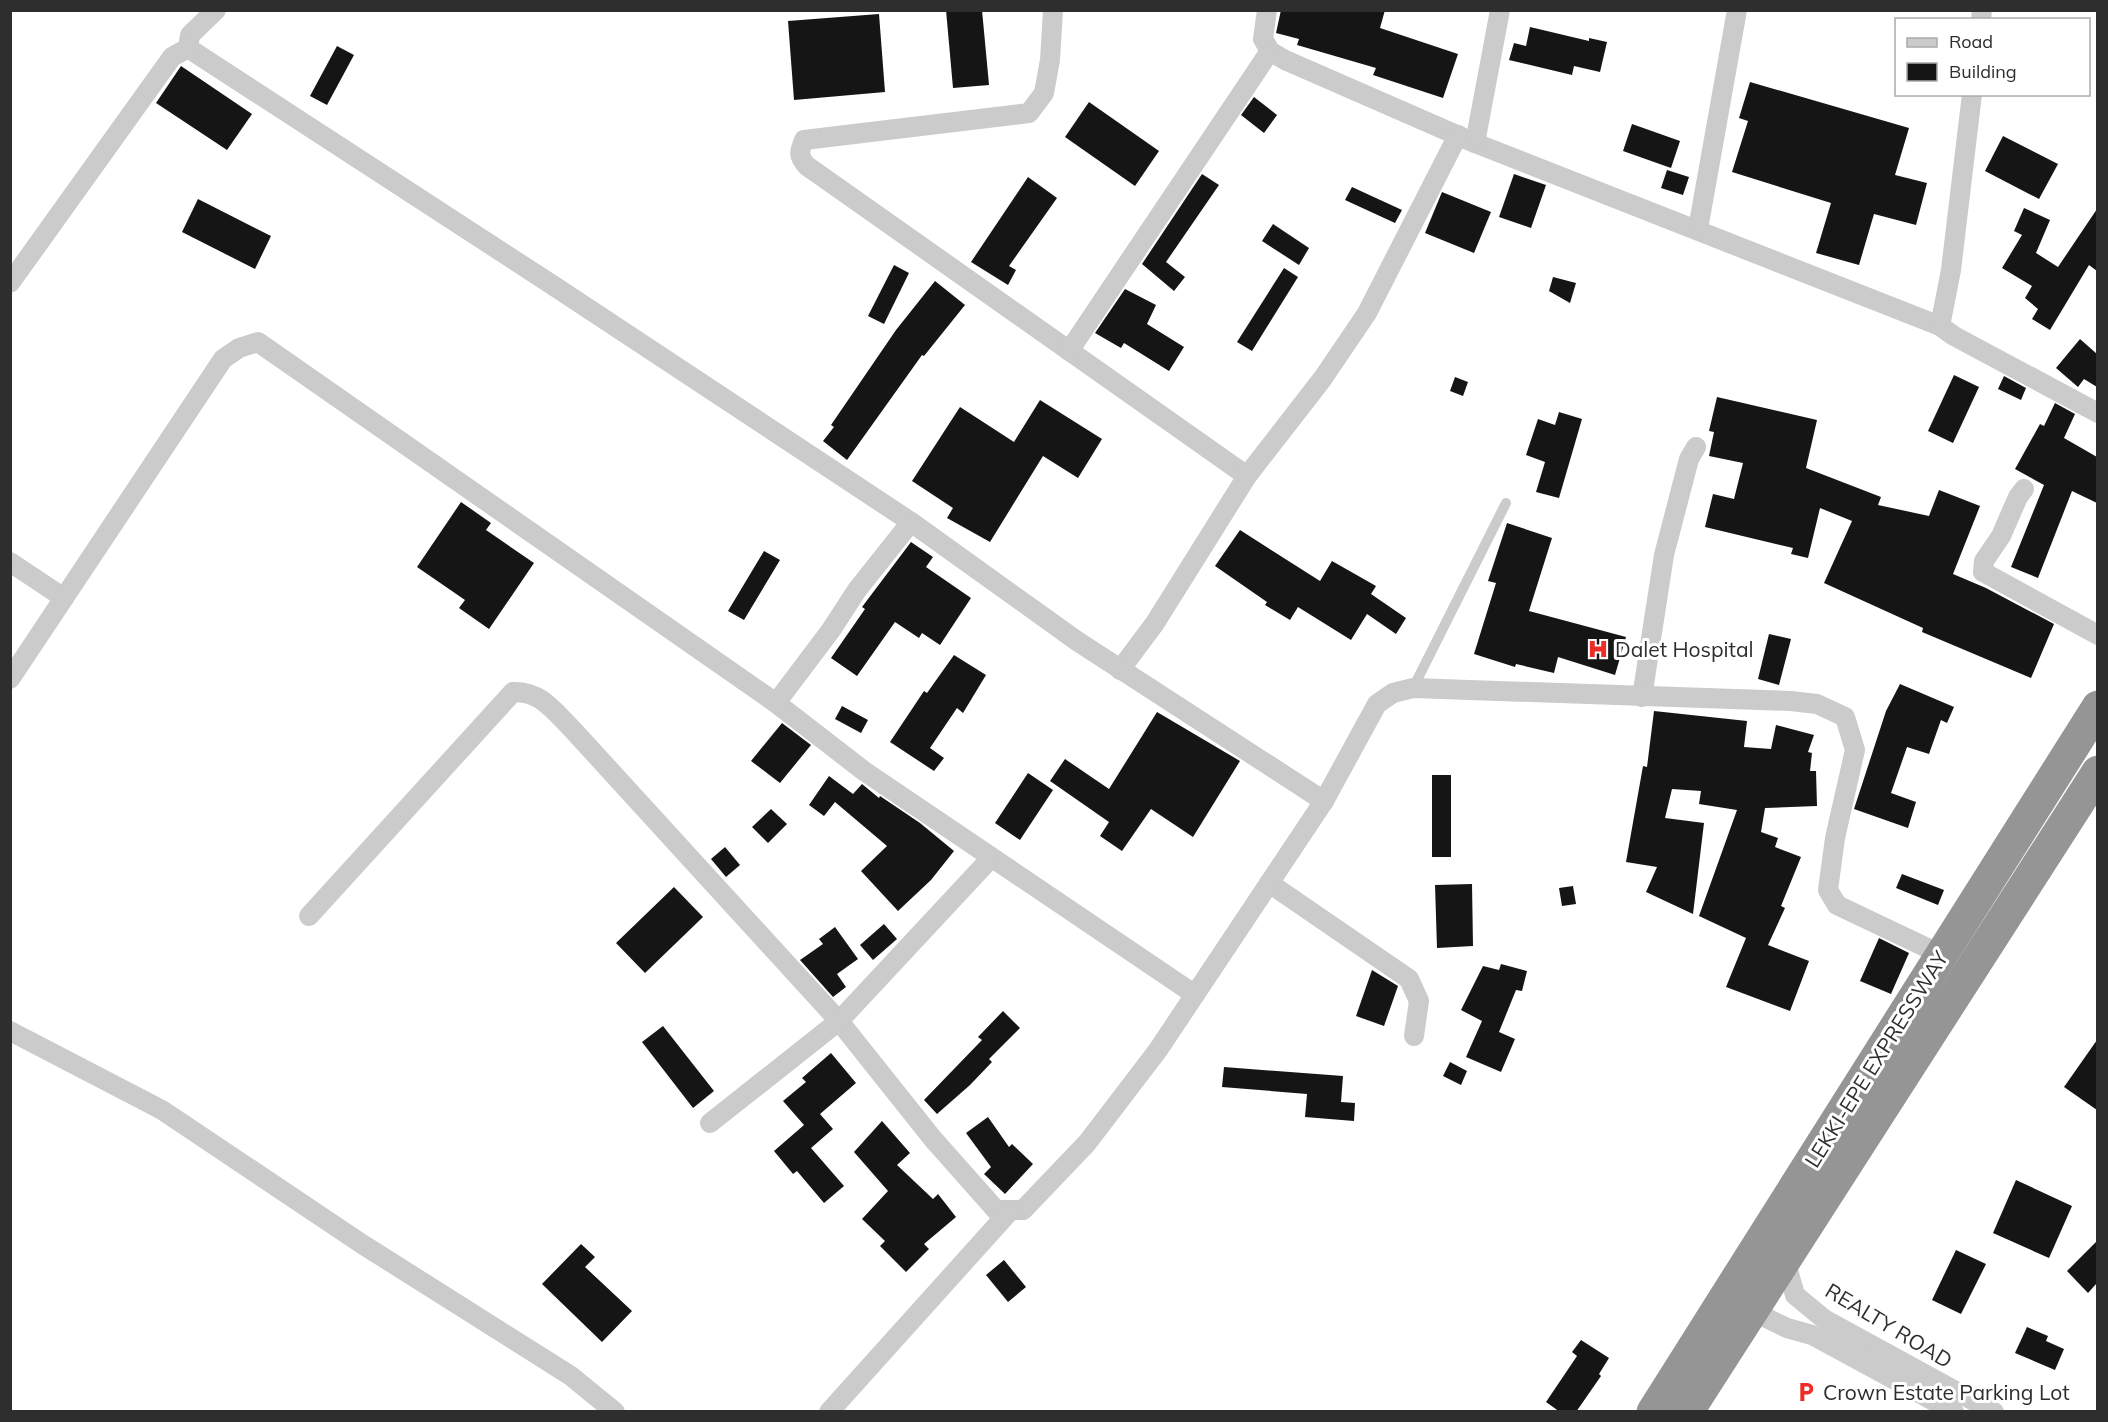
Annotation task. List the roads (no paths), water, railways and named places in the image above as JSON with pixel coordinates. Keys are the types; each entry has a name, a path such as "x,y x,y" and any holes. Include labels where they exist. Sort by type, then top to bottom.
{"highway":[{"name":"LEKKI-EPE EXPRESSWAY","path":"1653,1412 2097,707"},
{"name":"LEKKI-EPE EXPRESSWAY","path":"1687,1412 2097,772"}],"street":[{"path":"188,48 190,35 216,10"},
{"path":"1053,10 1050,60 1044,93 1029,113 804,140 799,152 800,158 807,166 1247,476"},
{"path":"1267,10 1263,39 1270,51 1285,60 1467,139 1940,326 2097,413"},
{"path":"1120,670 1155,623 1247,476 1323,378 1367,313 1467,139 1500,10"},
{"path":"1698,229 1737,10"},
{"path":"10,283 172,57 188,48"},
{"path":"188,48 911,522 1120,670 1324,801"},
{"path":"1069,351 1270,51"},
{"path":"1940,326 1951,270 1972,96"},
{"path":"10,679 223,359 239,348 258,342 776,703 864,771 1194,994"},
{"path":"1642,697 1664,555 1689,459 1696,447"},
{"path":"2024,489 2018,497 2001,536 1984,561 1983,572 2097,635"},
{"path":"776,703 831,630 857,590 911,522"},
{"path":"10,562 64,598"},
{"path":"309,916 513,692 529,691 550,707 573,730 839,1021 933,1139 996,1210 1009,1212 1023,1210 1087,1143 1158,1050 1324,801 1377,704 1393,693 1413,688 1791,701 1817,704 1845,717 1855,750 1835,838 1828,890 1837,905 1942,955"},
{"path":"710,1124 839,1021 991,858"},
{"path":"1269,883 1409,980 1419,1001 1414,1036"},
{"path":"10,1032 162,1110 362,1244 571,1376 615,1412"},
{"path":"829,1412 1009,1212"},
{"name":"REALTY ROAD","path":"1785,1259 1795,1295 1824,1319 1955,1407"},
{"name":"REALTY ROAD","path":"1752,1311 1787,1328 1812,1335 1955,1407 1994,1412"}],"lane":[{"path":"1413,688 1506,503"}],"place":[{"name":"Dalet Hospital","path":"1598,649"},
{"name":"Crown Estate Parking Lot","path":"1806,1392"}]}
